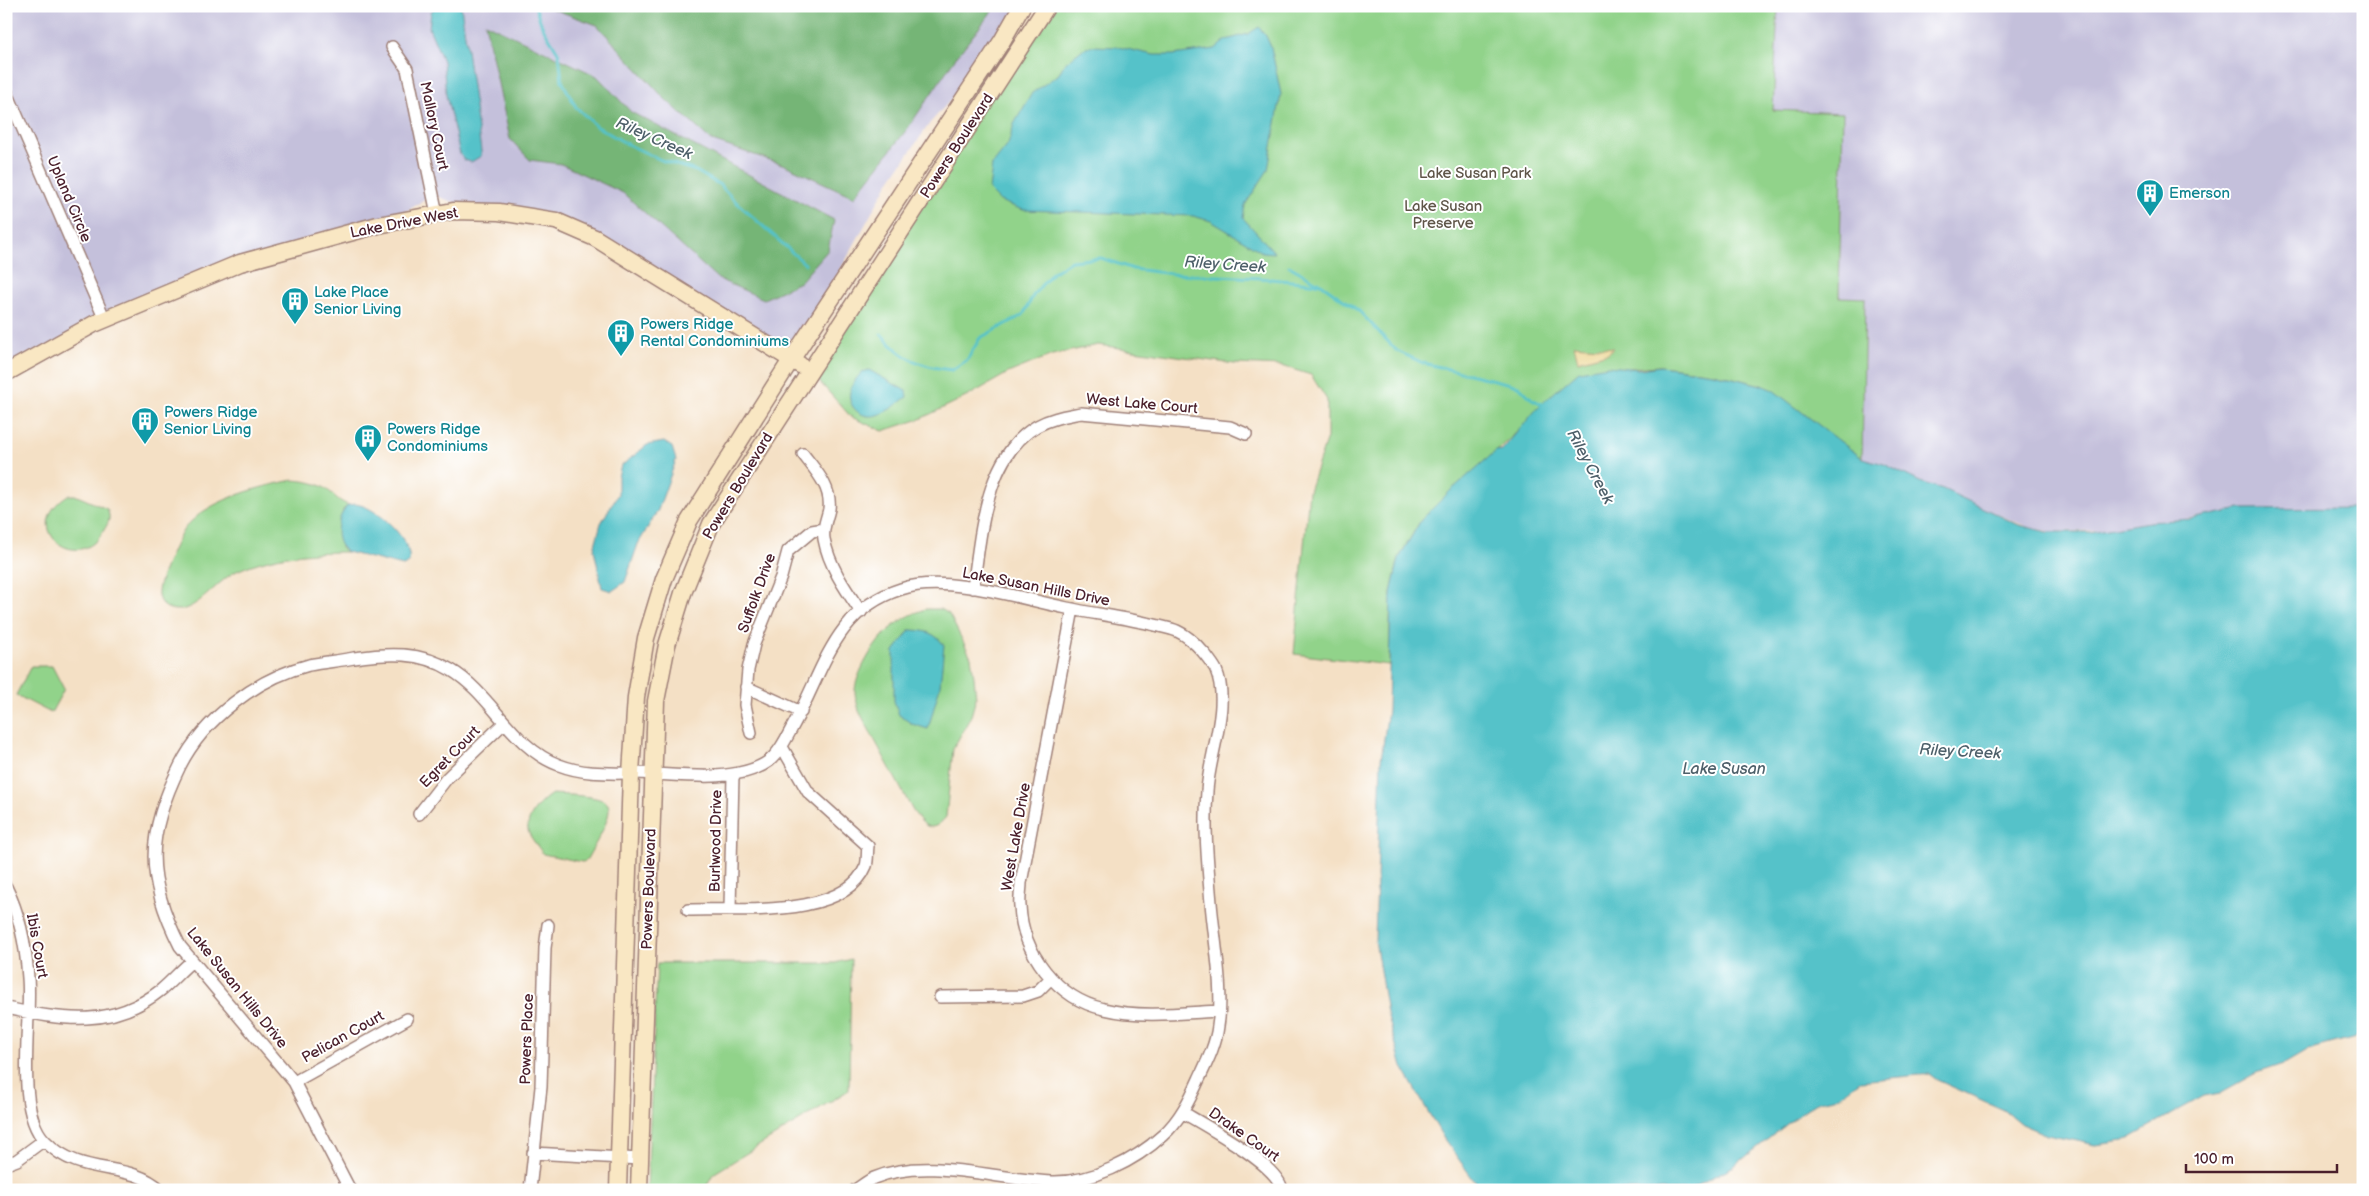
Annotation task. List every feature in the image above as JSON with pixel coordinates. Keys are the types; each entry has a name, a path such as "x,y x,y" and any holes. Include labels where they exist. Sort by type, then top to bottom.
{"main road":[{"name":"Powers Boulevard","path":"618,1190 631,773 636,697 646,638 664,579 690,521 791,360 998,47 1022,6"},
{"name":"Powers Boulevard","path":"639,1190 656,701 667,645 682,592 711,524 1047,6"},
{"name":"Lake Drive West","path":"6,373 105,320 240,263 378,225 453,211 499,212 556,221 601,242 810,371"}],"street":[{"name":"Mallory Court","path":"392,47 407,68 437,214"},
{"name":"Upland Circle","path":"6,90 105,320"},
{"name":"West Lake Court","path":"973,588 988,498 999,466 1017,440 1038,426 1058,417 1081,413 1230,427 1246,434"},
{"path":"803,454 828,492 829,507 824,529 830,558 844,587 861,612"},
{"name":"Suffolk Drive","path":"751,733 746,705 746,687 754,644 781,577 788,551 812,532 824,529"},
{"name":"Lake Susan Hills Drive","path":"350,1190 294,1082 180,946 162,904 156,882 153,857 156,827 166,795 187,752 227,709 278,676 310,665 380,654 405,654 425,658 446,666 466,680 504,723 535,751 556,764 592,773 733,775 769,761 782,747 828,650 848,623 870,604 902,588 932,584 973,588 1138,621 1178,631 1199,647 1216,668 1221,696 1215,748 1207,784 1205,840 1219,1011 1218,1027 1209,1056 1182,1112 1167,1132 1135,1156 1100,1173 1058,1182 920,1169 874,1178 855,1190"},
{"name":"West Lake Drive","path":"1073,609 1021,883 1020,898 1024,927 1030,947 1050,979 1080,1000 1102,1009 1151,1014 1219,1011"},
{"path":"746,687 800,712"},
{"name":"Egret Court","path":"419,814 447,778 504,723"},
{"path":"688,910 730,908 784,909 815,903 841,894 859,877 867,864 868,846 808,792 782,747"},
{"name":"Burlwood Drive","path":"730,908 733,775"},
{"name":"Ibis Court","path":"6,887 18,917 24,943 30,1012 27,1069 30,1109 36,1126 44,1140"},
{"name":"Powers Place","path":"530,1190 540,1087 545,948 548,925"},
{"path":"6,1008 74,1020 108,1016 144,1001 162,989 192,961"},
{"path":"940,996 1023,996 1038,991 1050,979"},
{"name":"Pelican Court","path":"294,1082 407,1019"},
{"name":"Drake Court","path":"1182,1112 1234,1143 1275,1175 1282,1190"},
{"path":"6,1164 16,1160 44,1140 64,1157 85,1166 136,1175 161,1190"},
{"path":"533,1154 640,1158"}],"shaded area":[{"path":"6,6 1022,6 998,47 930,123 887,185 791,360 621,254 536,218 482,212 433,195 385,224 190,284 6,373"},
{"path":"1778,6 2363,6 2363,511 2261,509 2101,530 2052,532 2028,527 1862,458 1865,299 1839,298 1843,114 1773,111"}],"green space":[{"path":"545,6 996,6 954,60 908,128 854,197 785,165 712,141 665,99 597,25"},
{"name":"Lake Susan Preserve","path":"1047,6 1778,6 1773,110 1843,113 1839,297 1865,298 1862,458 1761,385 1713,373 1660,366 1630,368 1519,430 1487,461 1450,491 1421,520 1399,558 1391,593 1389,665 1294,654 1309,491 1327,438 1327,400 1311,375 1282,366 1235,364 1098,345 1052,355 1008,373 968,396 920,419 883,431 851,417 810,371"},
{"path":"485,23 597,76 631,112 834,220 828,250 800,282 764,299 718,279 623,193 561,164 530,160 510,139"},
{"path":"293,480 321,486 348,505 343,510 341,548 347,552 306,554 265,561 231,574 201,600 185,609 174,610 162,604 158,595 160,581 184,529 191,522 214,505 235,496 258,488"},
{"path":"68,495 75,495 107,509 109,515 109,520 104,530 93,543 81,549 68,548 58,542 50,533 48,521 54,508"},
{"path":"926,609 941,609 949,614 971,657 976,698 971,716 953,749 946,817 941,823 932,827 924,824 913,811 859,711 855,697 856,683 861,670 879,640 904,619"},
{"path":"31,666 52,666 64,689 51,713 16,695"},
{"path":"552,794 595,798 606,802 609,807 606,822 586,861 582,862 543,854 530,836 528,825 532,814 539,804"},
{"path":"851,959 849,1090 713,1174 704,1190 647,1190 657,963 835,963"}],"sand":[{"path":"1574,345 1614,348 1608,353 1578,361"}],"water":[{"path":"461,6 481,151 481,156 471,162 464,160 460,154 446,95 443,61 429,28 431,12 435,7"},
{"path":"1259,27 1271,47 1281,94 1268,170 1245,205 1243,218 1275,253 1262,252 1211,221 1193,216 1023,210 1000,201 989,190 992,165 1008,145 1014,124 1032,93 1059,74 1064,64 1083,49 1093,46 1118,47 1154,55 1173,55 1215,49 1226,40 1248,34"},
{"name":"Lake Susan","path":"1608,366 1639,369 1660,366 1713,373 1761,385 1773,390 1862,458 1884,464 1920,482 1943,489 2019,525 2047,532 2090,532 2149,522 2191,519 2241,509 2363,508 2363,1035 2308,1050 2286,1063 2256,1073 2220,1093 2204,1096 2123,1141 2096,1145 2047,1135 2021,1124 2004,1110 1937,1080 1929,1074 1860,1081 1838,1097 1819,1101 1806,1109 1734,1166 1688,1190 1481,1190 1444,1139 1402,1067 1387,1013 1375,940 1381,760 1388,710 1391,593 1399,558 1421,520 1450,491 1496,451 1502,450 1540,405 1579,371"},
{"path":"869,370 906,391 907,397 881,414 866,416 861,414 851,403 851,389 854,381 862,372"},
{"path":"664,442 672,447 676,460 658,510 638,544 625,582 612,591 602,588 594,549 601,523 618,494 618,477 621,466 647,445"},
{"path":"355,504 373,511 392,526 406,544 409,563 403,566 347,552 342,547 337,535 339,522 348,505"},
{"path":"910,630 929,633 944,645 940,686 928,729 912,724 899,715 894,701 894,651"}],"waterway":[{"name":"Riley Creek","path":"535,6 542,26 559,54 562,81 576,107 596,126 627,144 661,160 696,171 720,185 805,264"},
{"name":"Riley Creek","path":"881,334 905,356 931,367 952,370 967,360 980,338 1023,315 1034,294 1052,273 1071,261 1101,258 1133,269 1173,274 1260,278 1321,284 1359,311 1397,351 1423,363 1519,386 1532,399 1544,405"},
{"path":"1289,266 1319,283"}],"place":[{"name":"Emerson","path":"2150,217"},
{"name":"Lake Place Senior Living","path":"295,325"},
{"name":"Powers Ridge Rental Condominiums","path":"621,357"},
{"name":"Powers Ridge Senior Living","path":"145,445"},
{"name":"Powers Ridge Condominiums","path":"368,462"}],"park label":[{"name":"Lake Susan Park","path":"1475,173"}]}
